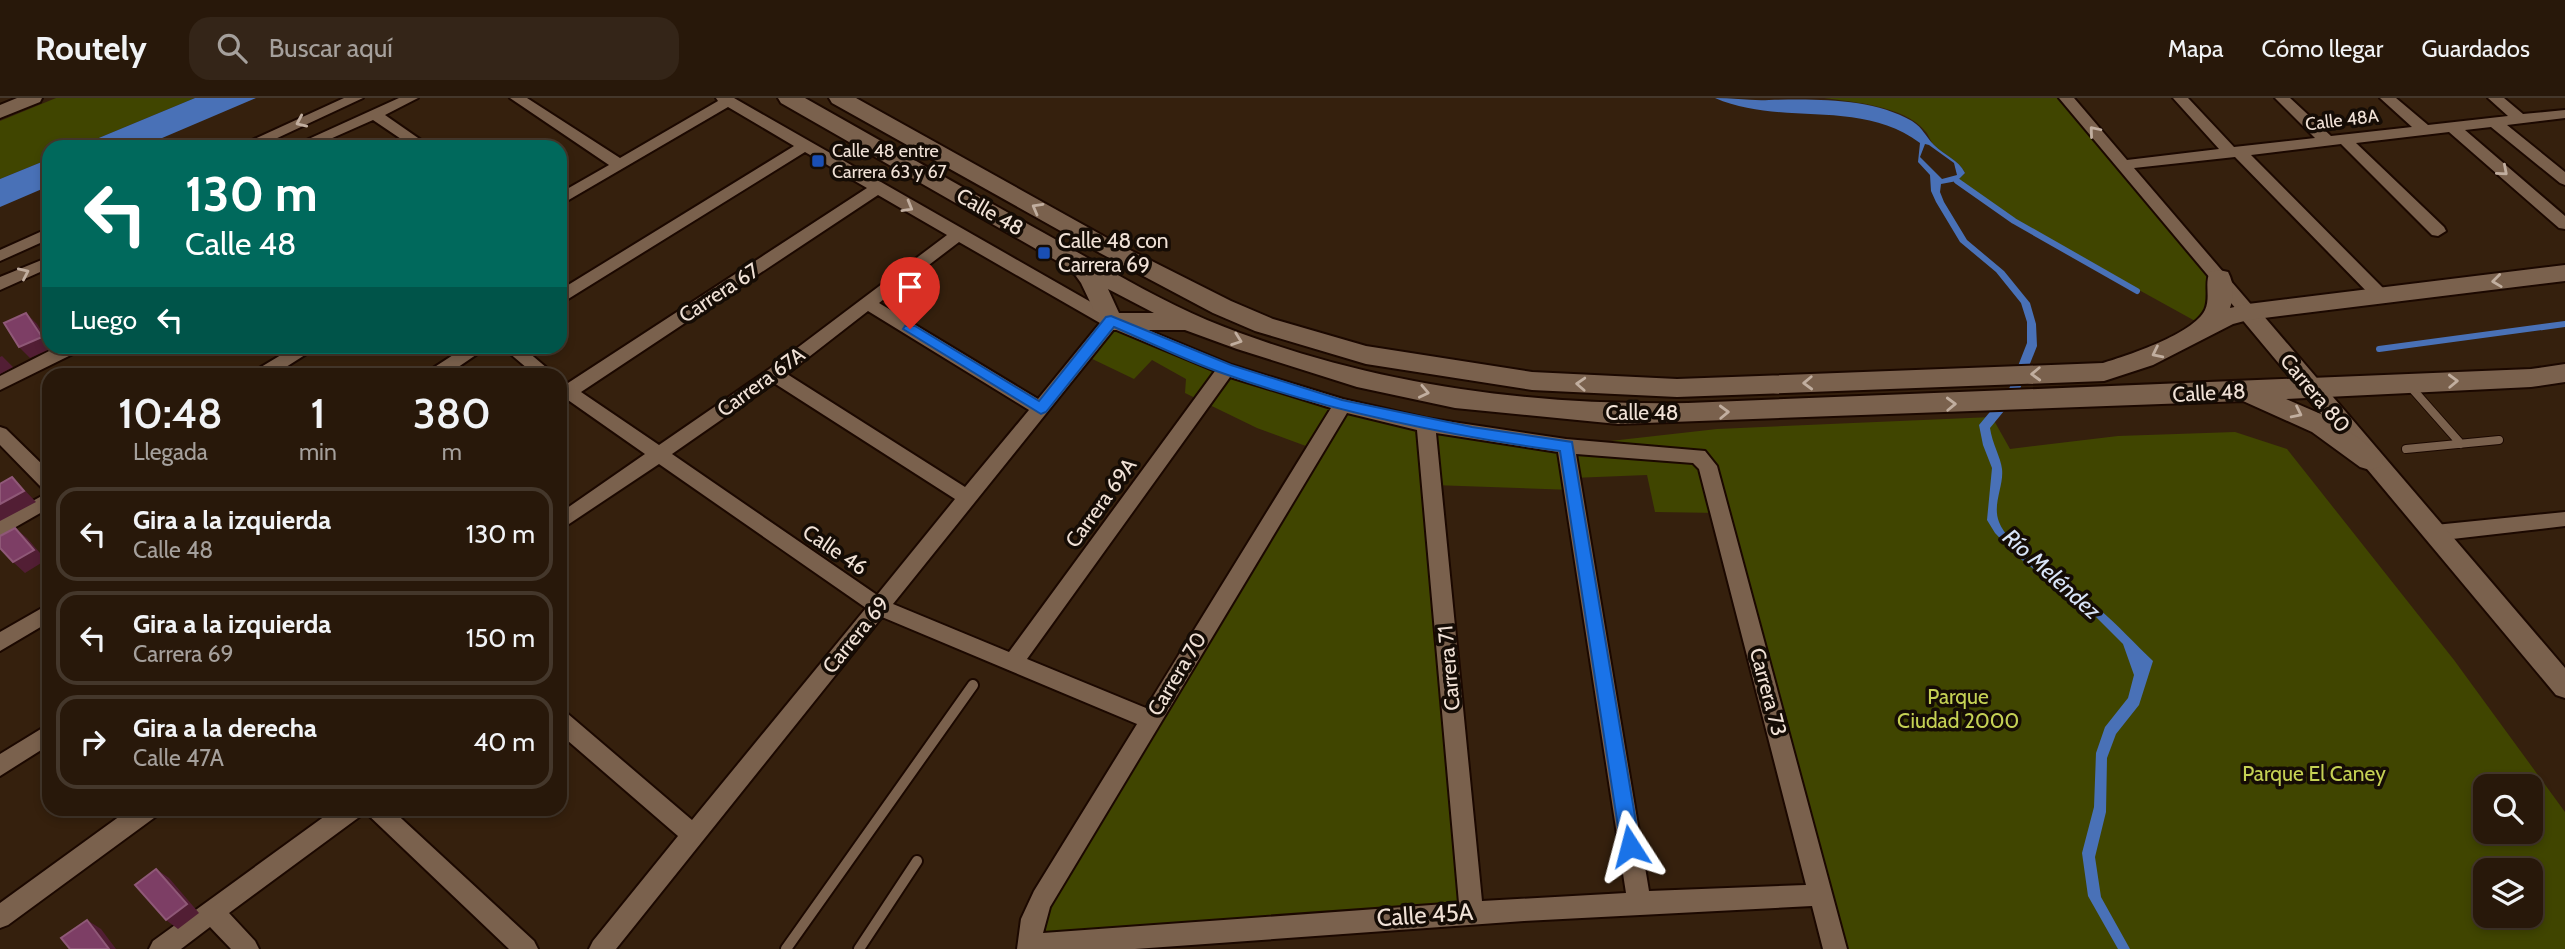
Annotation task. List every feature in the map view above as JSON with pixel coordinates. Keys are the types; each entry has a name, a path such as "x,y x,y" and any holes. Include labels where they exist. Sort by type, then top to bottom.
{"main road":[{"name":"Calle 48","path":"789,98 1079,263 1197,325 1246,343 1362,366 1532,382 1677,388 2104,372 2144,359 2206,327 2248,312 2565,273"},
{"name":"Calle 48","path":"840,98 1108,248 1222,307 1362,366 1455,399 1618,414 2122,397 2531,378 2565,373"},
{"path":"1079,263 1092,281 1111,321 1171,321 1197,325"},
{"path":"2206,327 2219,311 2222,293 2219,278"},
{"path":"2233,391 2252,394 2294,411 2329,430 2370,460"}],"street":[{"path":"0,111 33,98"},
{"path":"261,140 356,98"},
{"path":"314,140 411,98"},
{"path":"517,98 620,165"},
{"name":"Carrera 80","path":"2066,98 2565,687"},
{"path":"2180,98 2381,296"},
{"path":"2282,98 2326,141"},
{"path":"2387,98 2424,130"},
{"path":"2495,98 2520,119"},
{"path":"567,196 725,100"},
{"name":"Calle 48","path":"725,100 1111,321 1226,369 1342,405 1426,425 1566,446 1682,454"},
{"path":"373,113 413,140"},
{"name":"Calle 48A","path":"2123,165 2565,114"},
{"path":"2494,122 2565,180"},
{"path":"2452,127 2565,224"},
{"path":"2344,139 2438,231"},
{"path":"567,294 804,145"},
{"name":"Carrera 67","path":"567,389 878,188"},
{"name":"Carrera 67A","path":"567,518 774,374 958,235"},
{"path":"0,256 42,236"},
{"path":"0,284 42,265"},
{"path":"867,303 1041,409"},
{"name":"Carrera 69","path":"600,949 1111,321"},
{"path":"0,384 59,354"},
{"path":"272,368 296,354"},
{"path":"446,368 468,354"},
{"path":"519,354 537,368"},
{"name":"Carrera 69A","path":"1013,663 1226,369"},
{"path":"774,374 968,498"},
{"name":"Calle 46","path":"567,395 879,607 1149,719"},
{"name":"Carrera 70","path":"1029,947 1033,919 1042,899 1342,405"},
{"name":"Carrera 71","path":"1426,425 1471,911"},
{"path":"0,434 42,476"},
{"path":"1566,446 1639,901"},
{"name":"Carrera 73","path":"1682,454 1698,456 1708,466 1835,949"},
{"path":"0,528 42,503"},
{"path":"2435,533 2565,519"},
{"path":"0,642 42,616"},
{"path":"567,727 693,835"},
{"path":"0,766 42,738"},
{"path":"0,917 139,816"},
{"path":"162,949 343,816"},
{"path":"383,816 526,949"},
{"name":"Calle 45A","path":"1029,947 1471,911 1639,901 1821,895"},
{"path":"212,912 247,949"}],"lane":[{"path":"2407,383 2461,444"},
{"path":"2406,449 2499,440"},
{"path":"786,949 973,685"},
{"path":"859,949 917,861"}],"green space":[{"path":"56,98 195,98 94,140 42,140 42,162 0,179 0,121"},
{"path":"1824,98 2066,98 2219,278 2206,327 2014,221 1957,181 1965,173 1962,168 1934,145 1916,123 1905,116 1878,107"},
{"name":"Parque Ciudad 2000","path":"1111,321 1167,346 1342,405 1566,446 1717,429 1992,417 2010,449 2118,436 2235,432 2287,449 2454,660 2537,774 2473,774 2473,844 2543,844 2543,782 2565,812 2565,949 1835,949 1721,513 1655,512 1647,475 1572,478 1573,490 1433,485 1471,911 1029,946 1033,919 1314,449 1257,428 1185,393 1186,379 1152,360 1134,379 1084,355"}],"water":[{"path":"195,98 256,98 157,140 94,140"},
{"name":"Río Meléndez","path":"1715,98 1861,104 1896,113 1912,121 1934,145 1959,164 1965,173 1957,181 1941,184 1940,192 1967,240 2004,271 2030,303 2036,324 2037,346 2018,394 1990,428 2002,469 1997,502 1999,522 2015,544 2099,609 2153,661 2139,705 2116,734 2107,758 2106,812 2095,857 2101,897 2130,949 2118,949 2088,896 2082,853 2094,807 2096,753 2105,727 2128,698 2134,675 2123,644 2093,614 2018,557 1995,533 1987,520 1992,468 1979,425 2009,389 2027,343 2027,322 2021,303 1996,272 1960,242 1931,191 1930,175 1918,162 1920,143 1897,129 1872,121 1741,106","holes":["1925,144 1954,163 1957,175 1942,179 1920,157"]},
{"path":"42,162 42,189 0,207 0,179"}],"building":[{"path":"26,313 42,337 19,347 4,323"},
{"path":"12,477 24,491 0,504 0,484"},
{"path":"15,528 34,550 13,562 0,548 0,536"},
{"path":"156,869 187,904 166,920 135,885"},
{"path":"87,920 109,949 70,949 61,938"}],"waterway":[{"path":"1957,181 2014,221 2137,291"},
{"path":"2379,349 2565,324"}],"place":[{"name":"Calle 48 entre Carrera 63 y 67","path":"818,161"},
{"name":"Calle 48 con Carrera 69","path":"1044,253"}],"route":[{"path":"910,329 1041,409 1111,321 1226,369 1342,405 1426,425 1566,446 1630,846"}],"park label":[{"name":"Parque El Caney","path":"2314,774"}]}
